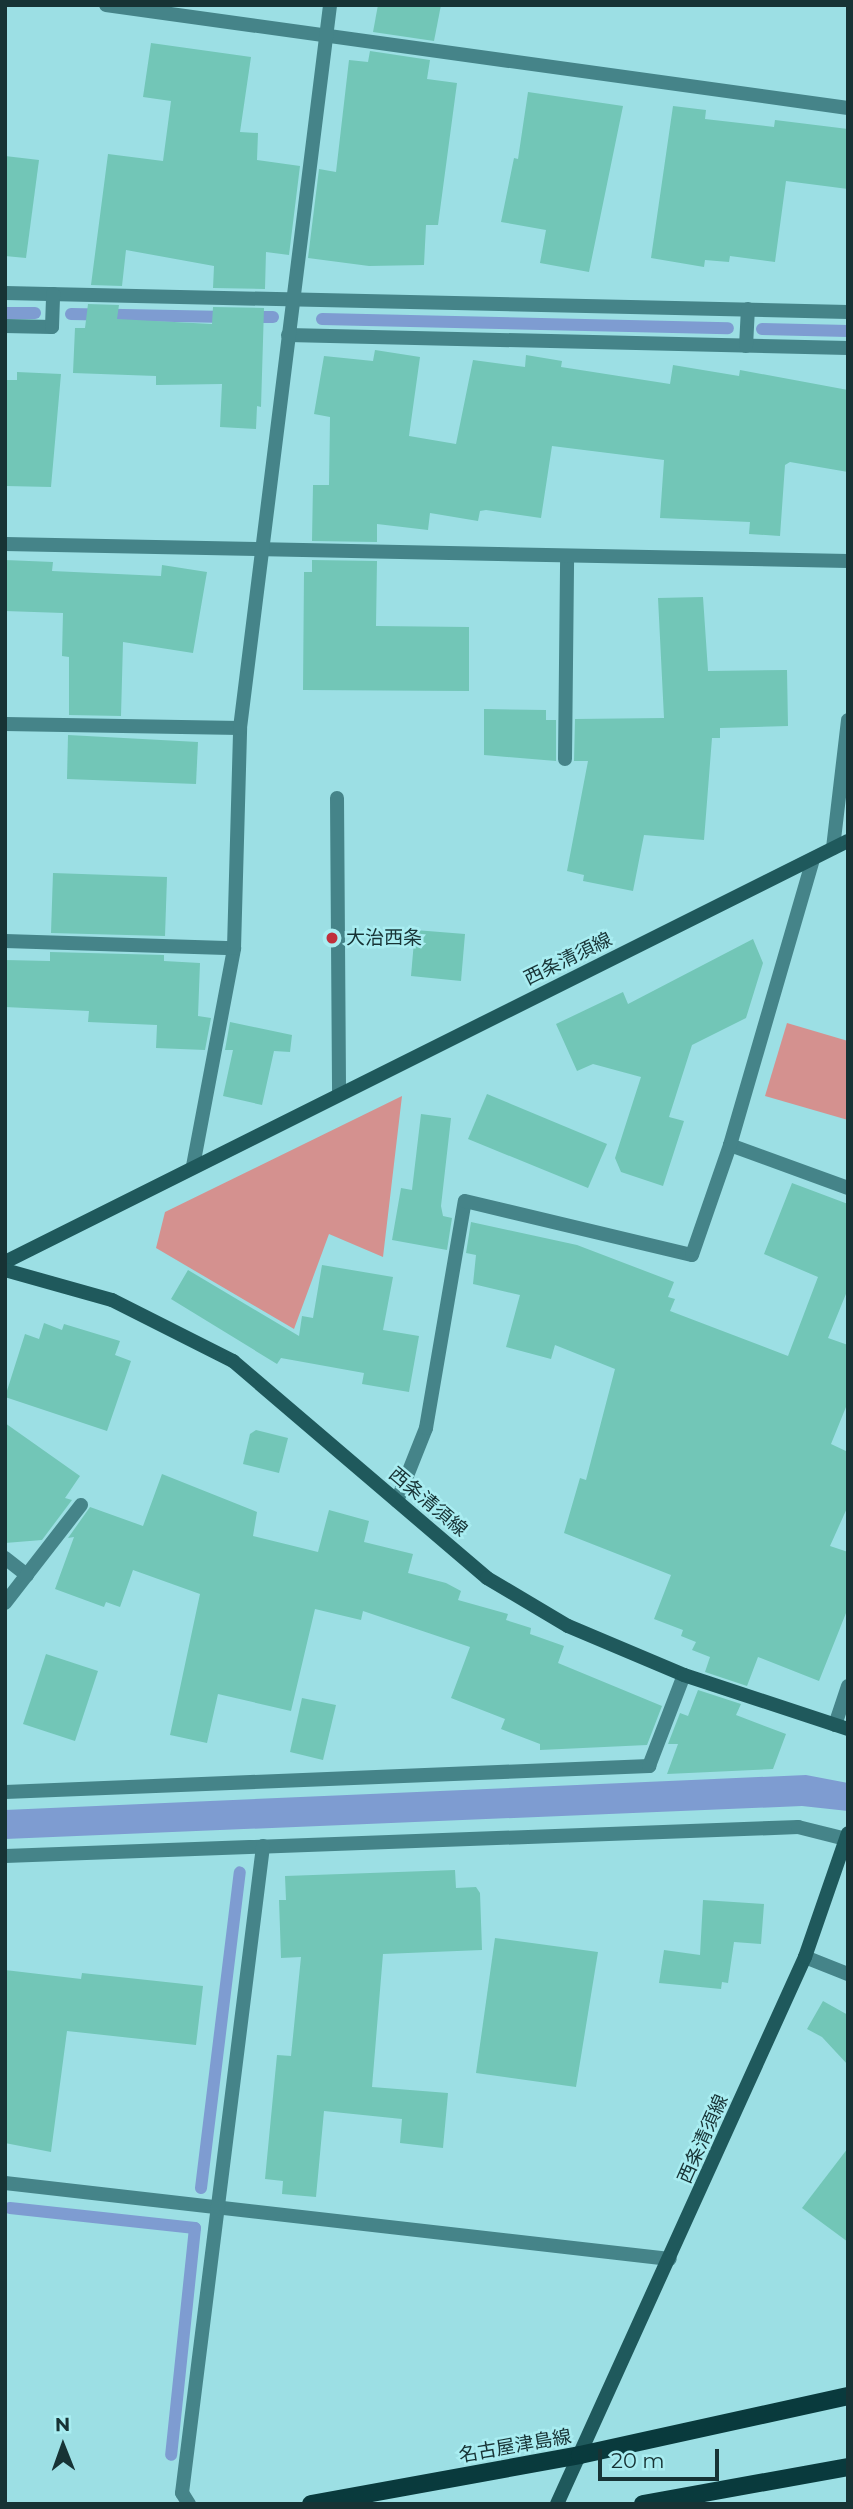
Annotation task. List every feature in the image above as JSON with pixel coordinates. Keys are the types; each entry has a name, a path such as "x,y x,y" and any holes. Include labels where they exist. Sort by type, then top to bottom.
{"main road":[{"name":"西条清須線","path":"5,1262 848,841"},
{"name":"西条清須線","path":"5,1270 112,1300 233,1361 487,1578 568,1626 684,1675 842,1727"},
{"name":"西条清須線","path":"557,2504 805,1957 847,1836"},
{"name":"名古屋津島線","path":"311,2504 580,2455 848,2396"},
{"path":"643,2504 848,2467"}],"street":[{"path":"106,5 848,108"},
{"path":"193,1166 234,948 240,728 330,5"},
{"path":"5,293 293,297 848,312"},
{"path":"5,326 52,327 52,293"},
{"path":"746,346 748,309"},
{"path":"288,335 848,348"},
{"path":"5,544 848,561"},
{"path":"565,759 567,556"},
{"path":"833,848 848,720"},
{"path":"5,724 240,728"},
{"path":"337,798 340,1094"},
{"path":"397,1501 426,1428 465,1201 692,1255 730,1145 813,859"},
{"path":"5,941 234,948"},
{"path":"730,1145 848,1188"},
{"path":"5,1603 81,1505"},
{"path":"5,1558 27,1575"},
{"path":"5,1792 649,1766 684,1675"},
{"path":"842,1727 848,1686"},
{"path":"5,1856 798,1826 847,1836"},
{"path":"190,2504 182,2493 215,2206 263,1846"},
{"path":"805,1957 848,1974"},
{"path":"5,2183 670,2259"}],"shaded area":[{"path":"787,1023 848,1041 848,1120 765,1096"},
{"path":"402,1096 383,1257 329,1234 294,1329 156,1248 165,1212"}],"water":[{"path":"806,1775 848,1783 848,1811 802,1806 5,1839 5,1810"}],"building":[{"path":"378,5 441,5 434,41 373,32"},
{"path":"151,43 251,57 240,132 258,133 257,160 300,166 289,255 266,252 265,289 213,288 214,266 126,250 122,286 91,285 108,154 163,161 171,101 143,97"},
{"path":"370,51 430,60 427,79 457,83 438,225 426,225 424,265 369,266 308,258 319,169 336,172 349,60 368,62"},
{"path":"528,92 623,106 589,272 540,263 546,230 501,222 514,158 518,159"},
{"path":"673,106 706,110 705,119 774,127 775,120 848,129 848,189 786,181 775,262 730,256 729,262 705,260 704,267 651,258"},
{"path":"5,156 39,160 26,258 5,256"},
{"path":"88,304 119,305 117,319 212,324 213,307 264,308 261,407 257,406 256,429 220,427 222,384 156,385 156,376 73,373 75,328 85,328"},
{"path":"375,350 420,357 409,436 456,444 473,360 525,367 526,355 562,361 561,367 670,384 673,365 739,376 740,370 848,390 848,472 790,462 785,465 780,536 749,534 750,522 660,518 664,460 552,446 541,518 486,510 480,511 478,521 430,513 428,530 377,524 377,542 312,541 313,485 329,485 330,417 314,414 324,356 373,361"},
{"path":"17,372 61,374 51,487 6,486 5,380 17,380"},
{"path":"5,560 53,562 52,571 161,576 162,565 207,572 193,653 123,642 121,716 69,715 69,657 62,656 63,613 5,611"},
{"path":"312,560 377,561 376,626 469,627 469,691 303,690 304,572 312,572"},
{"path":"703,597 708,671 787,670 788,726 720,728 720,738 712,738 704,840 644,835 633,891 583,881 584,875 567,871 588,761 574,761 575,719 664,718 658,598"},
{"path":"484,709 546,710 546,720 556,720 556,761 484,755"},
{"path":"68,735 198,742 196,784 67,779"},
{"path":"53,873 167,877 165,936 51,933"},
{"path":"415,930 465,934 461,981 411,976"},
{"path":"753,939 763,963 746,1018 692,1045 669,1117 684,1121 663,1186 621,1172 615,1158 641,1077 593,1064 577,1071 556,1024 623,992 628,1004"},
{"path":"50,952 164,955 164,961 200,963 198,1016 211,1018 205,1050 156,1048 157,1025 88,1022 89,1011 5,1007 5,960 50,961"},
{"path":"230,1022 292,1035 290,1052 274,1051 262,1105 223,1096 233,1050 225,1050"},
{"path":"487,1094 607,1144 588,1188 468,1139"},
{"path":"421,1114 451,1118 441,1206 443,1216 452,1218 447,1250 392,1240 401,1188 412,1190"},
{"path":"792,1183 848,1204 848,1289 828,1338 848,1345 848,1402 831,1444 848,1452 848,1506 830,1546 848,1552 848,1608 819,1681 758,1657 747,1686 705,1672 710,1657 692,1650 696,1642 681,1636 683,1630 654,1619 671,1575 564,1533 580,1478 586,1480 615,1369 555,1345 551,1359 506,1347 520,1295 473,1284 476,1255 466,1253 471,1222 577,1245 674,1282 668,1297 675,1299 670,1311 788,1356 818,1277 764,1254"},
{"path":"322,1265 393,1277 383,1330 419,1336 409,1392 362,1384 364,1373 281,1358 277,1364 171,1299 188,1270 299,1336 302,1316 313,1318"},
{"path":"44,1323 62,1330 64,1324 120,1341 115,1355 131,1361 107,1431 5,1397 25,1334 39,1339"},
{"path":"5,1423 80,1476 65,1498 72,1500 42,1540 5,1543"},
{"path":"256,1430 288,1438 279,1473 243,1464 250,1434"},
{"path":"162,1474 257,1512 253,1536 318,1552 329,1510 369,1521 364,1542 413,1554 408,1573 446,1583 461,1591 458,1600 508,1614 506,1620 531,1628 530,1634 564,1646 558,1663 662,1706 647,1745 540,1750 540,1744 501,1729 505,1719 451,1698 470,1647 363,1611 361,1620 315,1609 291,1711 218,1694 207,1743 170,1735 200,1594 133,1570 120,1607 106,1602 104,1607 55,1589 74,1537 68,1538 90,1507 143,1526"},
{"path":"46,1654 98,1671 75,1741 23,1724"},
{"path":"698,1690 741,1704 736,1715 786,1734 773,1769 667,1774 678,1744 668,1744 680,1713 688,1716"},
{"path":"302,1698 336,1705 323,1760 290,1752"},
{"path":"455,1870 456,1888 476,1887 480,1893 482,1950 383,1954 372,2087 448,2093 443,2148 400,2143 402,2119 324,2111 316,2197 282,2194 283,2181 265,2179 277,2055 291,2056 301,1957 281,1958 279,1900 286,1900 285,1876"},
{"path":"703,1900 764,1904 761,1944 734,1942 728,1983 722,1982 721,1989 659,1983 664,1950 700,1955"},
{"path":"495,1938 598,1952 576,2087 476,2073"},
{"path":"5,1970 81,1979 82,1973 203,1986 196,2045 67,2031 51,2152 5,2143"},
{"path":"823,2001 848,2015 848,2065 822,2037 807,2029"},
{"path":"848,2148 848,2242 802,2208"}],"waterway":[{"path":"5,313 35,313"},
{"path":"71,314 228,317"},
{"path":"250,317 273,317"},
{"path":"322,319 728,328"},
{"path":"762,329 848,331"},
{"path":"201,2188 240,1872"},
{"path":"10,2208 195,2228 171,2455"}],"place":[{"name":"大治西条","path":"332,938"}]}
